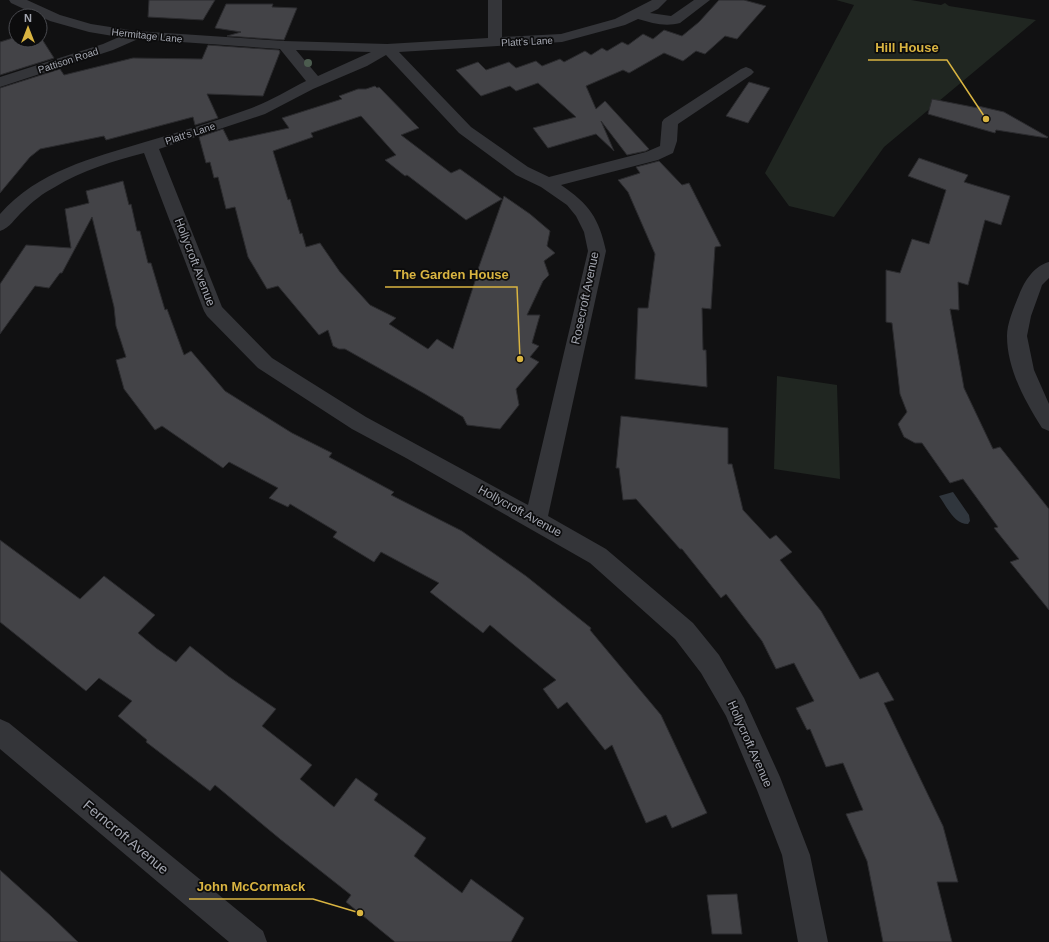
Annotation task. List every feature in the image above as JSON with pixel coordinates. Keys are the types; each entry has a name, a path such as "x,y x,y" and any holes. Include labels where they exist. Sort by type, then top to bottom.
{"street":[{"name":"Hermitage Lane","path":"16,0 55,18 89,28 136,35 284,45"},
{"path":"495,42 496,0"},
{"name":"Platt's Lane","path":"284,45 387,48 562,38 620,22 638,14 660,0"},
{"path":"638,14 671,21 675,20 703,0"},
{"name":"Pattison Road","path":"0,82 108,47 136,35"},
{"path":"284,45 315,82"},
{"name":"Platt's Lane","path":"0,225 11,210 30,194 76,168 253,113 278,102 315,82 373,59 387,48"},
{"name":"Rosecroft Avenue","path":"387,48 465,130 522,172 547,183 573,201 583,213 593,232 597,251 536,520"},
{"path":"547,183 652,156 667,149 671,140 668,130 670,122 746,72"},
{"name":"Hollycroft Avenue","path":"150,146 214,311 265,363 359,423 414,452 598,556 684,631 710,664 735,707 770,787 796,855 813,942"},
{"path":"1049,268 1035,281 1023,312 1017,334 1023,368 1037,405 1049,422"},
{"name":"Ferncroft Avenue","path":"0,732 252,942"}],"shaded area":[{"path":"836,0 911,0 941,5 945,3 949,6 1036,20 884,147 834,217 789,206 765,173 854,5"},
{"path":"777,376 837,385 840,479 774,469"},
{"path":"953,492 969,515 970,521 968,524 955,518 939,496"}],"building":[{"path":"149,0 215,0 203,20 148,17"},
{"path":"719,0 744,0 766,6 737,39 725,36 705,54 696,51 683,61 664,53 629,73 623,70 586,86 596,109 605,101 649,149 646,151 627,155 601,121 614,151 596,134 548,148 533,128 576,117 538,83 516,91 510,86 481,96 456,70 478,62 486,70 509,62 516,68 536,61 542,66 560,59 564,62 585,51 591,55 602,48 607,51 622,42 628,45 643,34 653,39 664,30 682,36 699,22"},
{"path":"226,4 273,4 272,7 297,8 284,40 227,36 241,32 215,28"},
{"path":"8,40 8,48 48,48 54,58 0,75 0,42"},
{"path":"208,45 279,50 280,52 263,96 207,94 218,118 195,125 193,117 106,140 104,136 40,149 30,157 0,193 0,88 60,69 64,75 133,58 202,59"},
{"path":"749,82 770,88 748,123 726,116"},
{"path":"375,86 377,88 379,87 419,128 401,135 451,173 460,169 502,199 466,220 385,160 396,155 361,116 311,133 313,137 273,151 288,200 290,199 300,234 302,233 306,247 320,243 340,272 370,305 396,318 389,324 428,349 437,339 453,349 477,272 504,196 530,214 550,231 547,246 555,253 544,261 549,275 543,281 527,315 540,315 532,343 539,346 530,357 539,362 516,389 519,405 500,429 467,425 463,417 425,394 345,349 339,349 333,346 328,330 319,335 278,286 267,289 248,257 235,207 226,209 218,177 214,178 210,162 206,163 199,137 223,129 229,141 289,128 282,118 342,99 339,96 358,89 366,89"},
{"path":"932,99 978,108 978,106 1004,112 1048,137 996,130 995,133 928,114"},
{"path":"919,158 968,175 964,182 1010,196 1001,225 985,220 968,285 958,282 959,310 950,309 964,388 993,449 1000,447 1049,509 1049,610 1010,562 1019,559 994,528 998,527 963,479 950,483 922,443 915,443 904,437 898,424 907,412 900,394 892,323 886,322 886,270 900,273 912,239 929,244 946,190 908,176"},
{"path":"659,161 682,185 689,183 721,246 715,247 711,309 702,308 703,350 706,350 707,387 635,379 638,308 648,308 655,254 628,192 618,180 640,173 636,167"},
{"path":"123,181 129,205 131,204 137,231 140,231 148,263 151,263 165,310 167,309 184,355 191,351 225,391 292,433 332,453 329,457 394,492 391,495 462,531 526,576 591,628 590,630 661,715 707,813 672,828 666,815 646,823 612,745 605,750 567,702 558,709 543,689 556,680 490,625 483,633 430,592 439,583 381,552 374,562 333,537 337,532 290,504 288,507 269,498 278,488 229,462 223,468 162,426 155,430 124,389 116,360 126,357 116,326 114,307 92,217 62,273 60,273 49,288 35,286 0,334 0,284 26,245 71,248 65,209 89,203 86,191"},
{"path":"621,416 728,428 728,464 732,464 743,510 770,539 776,535 792,552 780,560 821,611 860,679 878,672 894,700 884,703 943,826 958,882 937,882 952,942 883,942 867,861 846,814 863,810 843,763 826,767 810,729 807,730 796,708 814,701 794,663 776,669 762,641 726,594 721,598 682,549 680,549 636,499 623,500 619,468 616,468"},
{"path":"0,540 80,599 104,576 155,615 138,633 156,648 176,662 190,646 228,676 276,709 262,726 312,765 300,779 334,807 356,778 378,794 374,800 426,838 414,856 462,893 471,879 524,918 511,942 395,942 346,902 351,895 215,785 210,791 146,742 147,740 118,716 132,701 99,678 86,691 0,622"},
{"path":"0,870 51,916 78,942 0,942"},
{"path":"737,894 742,934 712,934 707,895"}],"place":[{"name":"Hill House","path":"986,119"},
{"name":"The Garden House","path":"520,359"},
{"name":"John McCormack","path":"360,913"}]}
